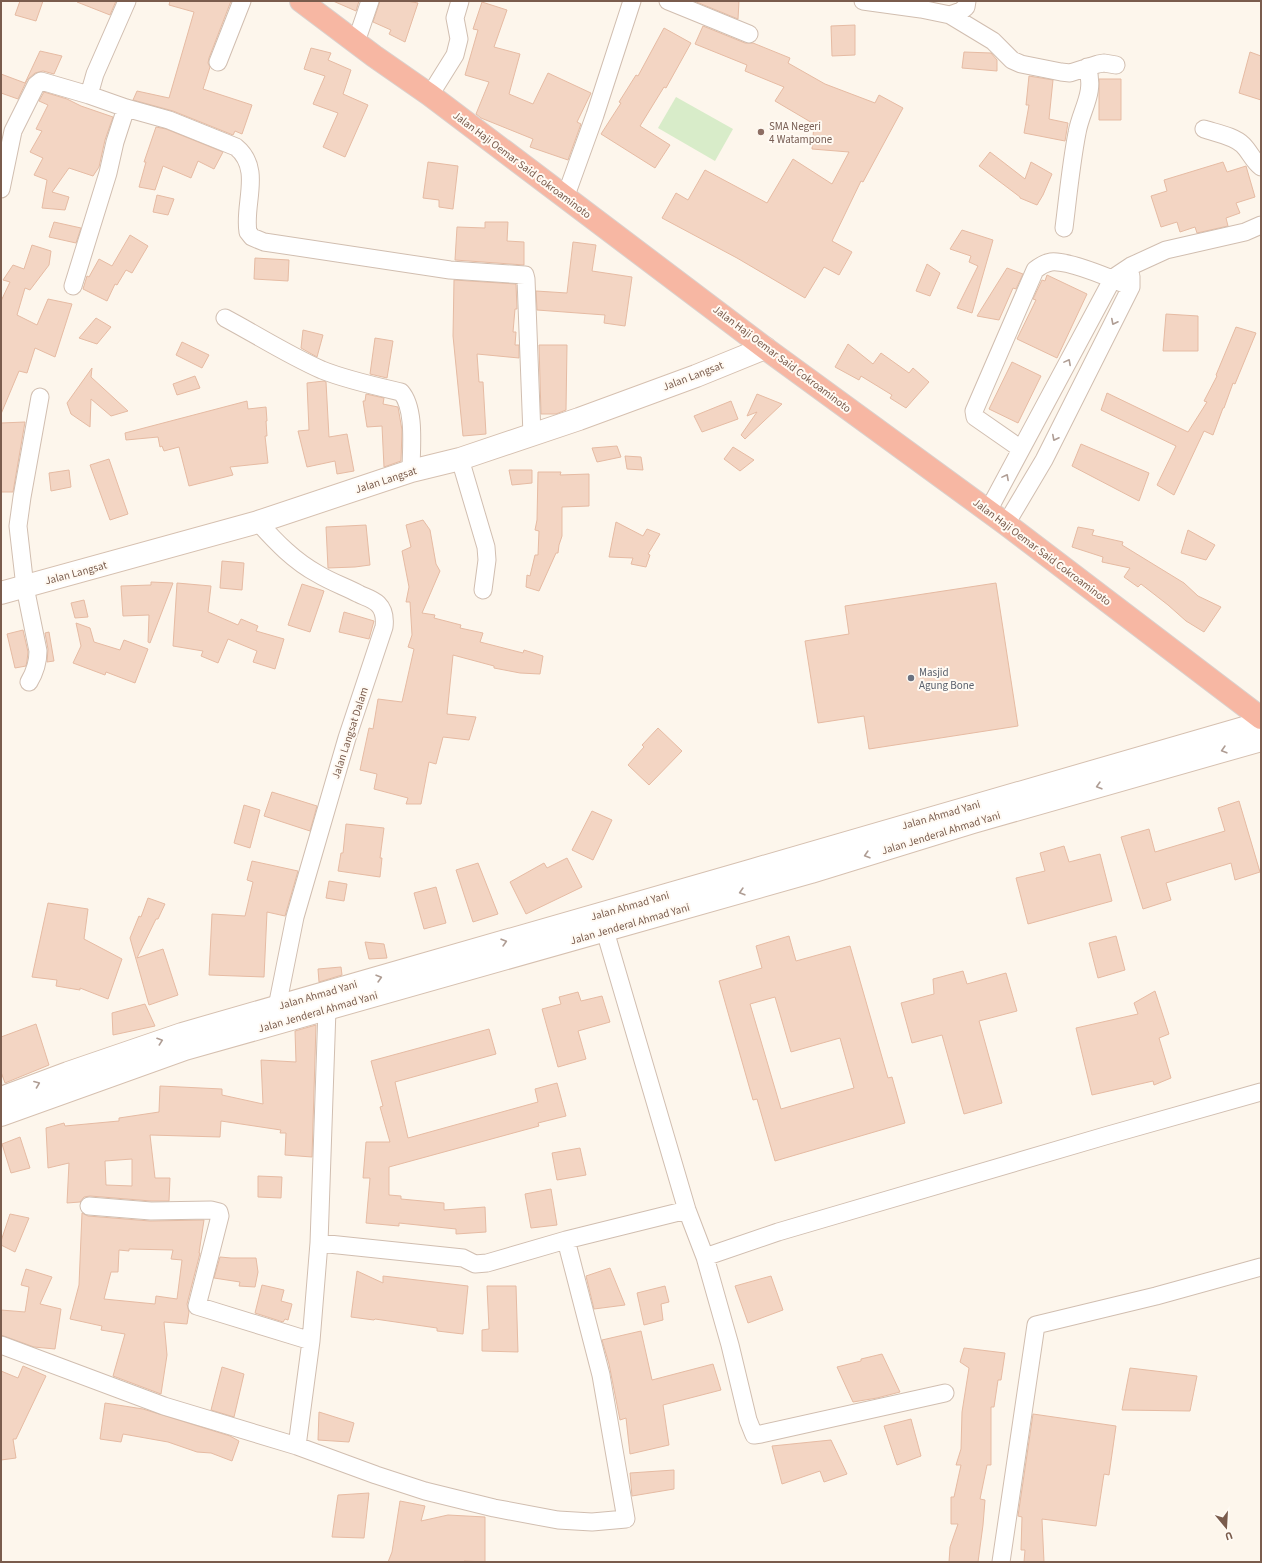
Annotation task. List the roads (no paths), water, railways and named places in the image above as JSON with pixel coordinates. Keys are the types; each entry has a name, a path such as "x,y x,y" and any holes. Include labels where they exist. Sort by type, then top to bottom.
{"highway":[{"name":"Jalan Haji Oemar Said Cokroaminoto","path":"301,1 430,95 765,348 1006,524 1261,718"}],"main road":[{"name":"Jalan Langsat","path":"1,593 258,522 411,471 460,459 579,419 696,376 765,348"},
{"name":"Jalan Ahmad Yani","path":"1,1098 68,1072 182,1034 808,863 1261,723"},
{"name":"Jalan Jenderal Ahmad Yani","path":"1,1115 185,1049 605,931 808,863 973,822 1261,740"}],"street":[{"path":"89,95 95,74 127,1"},
{"path":"218,62 242,1"},
{"path":"356,42 370,1"},
{"path":"430,95 455,55 459,39 455,18 460,1"},
{"path":"566,198 632,1"},
{"path":"668,1 749,34"},
{"path":"863,1 922,9 950,15 993,41 1012,60 1021,64 1070,73 1104,63 1116,65"},
{"path":"950,15 961,11 966,7 968,1"},
{"path":"1064,228 1077,133 1090,91 1090,75 1087,67"},
{"path":"1,189 13,131 38,82 41,81 169,120 230,144 242,151 248,162 250,171 250,197 246,224 248,232 252,237 264,242 450,270 525,275 532,435"},
{"path":"73,286 108,174 115,142 126,108"},
{"path":"1204,129 1242,143 1256,163 1261,167"},
{"path":"988,511 1112,278 1131,266 1166,250 1244,232 1261,225"},
{"path":"1021,449 975,417 974,411 1035,270 1042,264 1057,262 1112,278 1131,287"},
{"path":"1006,524 1044,460 1131,287 1131,266"},
{"path":"225,318 291,355 323,370 349,379 401,392 406,398 410,411 411,471"},
{"path":"29,682 35,672 38,660 38,651 25,587 18,526 19,512 40,397"},
{"path":"460,459 486,546 488,560 483,590"},
{"name":"Jalan Langsat Dalam","path":"258,522 281,548 294,559 318,574 378,604 383,612 385,620 347,738 295,917 277,1007"},
{"path":"605,931 687,1210 705,1257 730,1345 748,1420 754,1434 762,1434 945,1393"},
{"path":"297,1446 311,1341 319,1243 327,1009"},
{"path":"705,1257 778,1232 1261,1092"},
{"path":"89,1206 151,1211 211,1210 219,1212 220,1216 197,1306 311,1341"},
{"path":"319,1243 463,1258 475,1264 687,1210"},
{"path":"1,1345 164,1406 297,1446 425,1491 494,1508 564,1520 592,1522 626,1520 601,1375 566,1240"},
{"path":"1002,1562 1036,1325 1156,1296 1261,1268"}],"place":[{"name":"SMA Negeri 4 Watampone","path":"761,132"},
{"name":"Masjid Agung Bone","path":"911,678"}]}
